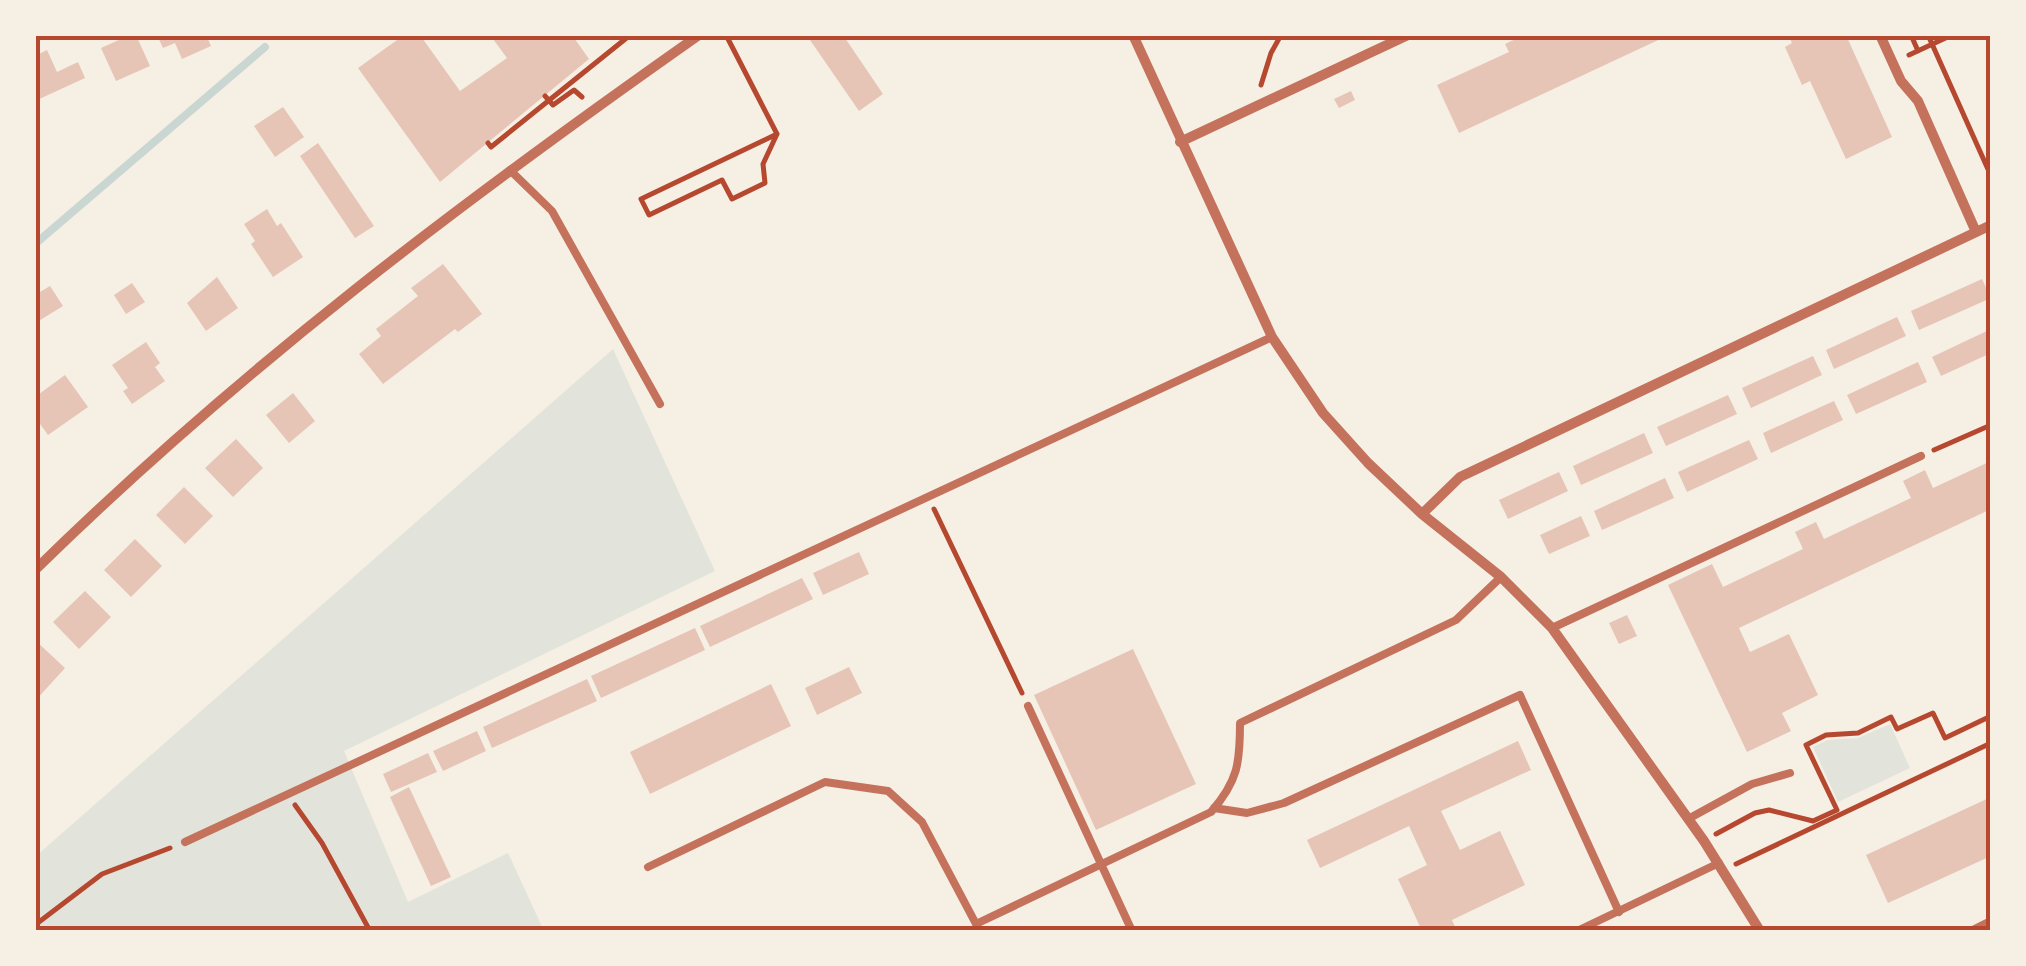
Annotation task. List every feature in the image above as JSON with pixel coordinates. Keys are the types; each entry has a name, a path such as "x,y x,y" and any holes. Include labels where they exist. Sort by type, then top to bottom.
{"street":[{"path":"35,570 107,500 289,340 509,169 699,35"},
{"path":"1133,35 1272,337 1323,413 1422,514 1501,577 1552,628 1722,866 1760,931"},
{"path":"1180,142 1408,35"},
{"path":"1880,35 1901,81 1918,100 1976,232"},
{"path":"1422,514 1460,477 1991,225"},
{"path":"1972,931 1991,922"}],"lane":[{"path":"509,169 552,211 660,404"},
{"path":"185,842 1272,337"},
{"path":"1552,628 1921,456"},
{"path":"648,867 825,782 888,791 922,822 978,927 1214,808 1230,790 1240,759 1240,722 1456,620 1501,577"},
{"path":"1214,808 1247,813 1284,803 1520,695 1619,912"},
{"path":"1028,706 1132,931"},
{"path":"1688,819 1752,784 1790,773"},
{"path":"1577,931 1722,866"}],"path":[{"path":"726,35 776,134"},
{"path":"1255,107 1280,35"},
{"path":"1910,35 1918,51"},
{"path":"1928,35 1991,176"},
{"path":"1892,63 1952,35"},
{"path":"488,144 491,147 547,98 629,36"},
{"path":"547,98 553,104 565,96"},
{"path":"776,134 762,164 765,183 732,200 722,180 649,215 642,199 776,134"},
{"path":"1921,456 1991,425"},
{"path":"928,497 1028,706"},
{"path":"1704,841 1755,812 1769,810 1812,822 1837,810 1806,745 1826,734 1858,733 1891,718 1897,729 1933,713 1945,738 1991,716"},
{"path":"1722,866 1991,742"},
{"path":"287,795 322,843 370,931"},
{"path":"35,925 102,874 185,842"}],"shaded area":[{"path":"613,349 715,571 344,751 408,902 508,853 544,931 35,931 35,857"},
{"path":"1890,724 1910,768 1838,802 1813,747 1827,740 1858,738"}],"building":[{"path":"136,35 150,66 116,81 101,48"},
{"path":"157,35 206,35 211,46 182,59 175,43 163,48"},
{"path":"404,35 420,35 460,91 507,58 490,35 572,35 589,59 440,182 358,68"},
{"path":"817,35 843,35 883,94 859,111 810,40"},
{"path":"1524,35 1669,35 1459,133 1437,85 1509,52 1505,44"},
{"path":"1788,35 1846,35 1892,137 1846,159 1810,81 1802,85 1785,47 1792,43"},
{"path":"47,50 57,72 78,62 85,78 35,101 35,56"},
{"path":"1351,91 1355,100 1339,108 1334,99"},
{"path":"283,107 304,137 275,157 254,126"},
{"path":"318,143 374,226 355,238 300,156"},
{"path":"267,209 303,257 273,277 251,244 255,241 244,224"},
{"path":"443,264 482,314 458,332 455,329 383,384 359,354 381,336 376,329 418,296 411,288"},
{"path":"217,277 238,308 206,331 187,303"},
{"path":"1982,279 1991,298 1919,330 1911,311"},
{"path":"132,283 145,302 126,314 114,295"},
{"path":"50,286 63,306 37,322 35,295"},
{"path":"1897,317 1906,336 1834,369 1826,350"},
{"path":"1991,329 1991,353 1941,376 1932,357"},
{"path":"146,342 160,363 155,367 165,381 132,404 123,391 128,388 112,365"},
{"path":"1813,356 1822,375 1751,408 1742,388"},
{"path":"1918,362 1927,382 1856,414 1847,395"},
{"path":"65,375 88,407 48,435 35,417 35,397"},
{"path":"293,393 315,421 289,443 266,415"},
{"path":"1728,395 1737,414 1666,446 1657,427"},
{"path":"1834,401 1843,420 1771,453 1763,433"},
{"path":"1644,433 1653,453 1581,485 1573,466"},
{"path":"236,439 263,468 233,497 205,468"},
{"path":"1749,440 1758,459 1687,492 1678,472"},
{"path":"1991,461 1991,509 1739,628 1750,652 1789,634 1818,695 1782,713 1791,731 1747,752 1668,585 1712,564 1723,587 1803,549 1795,532 1816,522 1824,539 1911,498 1903,481 1925,470 1933,488"},
{"path":"1559,472 1568,491 1508,519 1499,500"},
{"path":"1665,478 1674,498 1602,530 1594,511"},
{"path":"184,487 213,516 185,544 156,515"},
{"path":"1581,516 1590,536 1549,554 1540,535"},
{"path":"135,539 162,566 131,597 104,570"},
{"path":"859,552 869,574 823,595 813,573"},
{"path":"802,578 813,599 710,647 700,626"},
{"path":"85,591 111,617 79,649 53,622"},
{"path":"1627,615 1637,636 1619,644 1609,623"},
{"path":"695,628 705,650 601,698 591,676"},
{"path":"35,640 65,668 35,701"},
{"path":"1133,649 1196,784 1096,830 1034,695"},
{"path":"849,667 862,693 817,715 805,688"},
{"path":"587,679 597,701 492,748 483,727"},
{"path":"771,684 791,726 650,794 630,752"},
{"path":"477,731 486,751 443,771 433,751"},
{"path":"1518,741 1531,770 1441,811 1460,850 1500,831 1525,885 1452,920 1457,931 1422,931 1398,879 1427,865 1409,826 1320,868 1307,840"},
{"path":"428,753 437,772 391,792 383,774"},
{"path":"409,787 451,877 431,886 390,797"},
{"path":"1991,797 1991,856 1888,903 1866,855"}],"waterway":[{"path":"35,244 265,47"}]}
